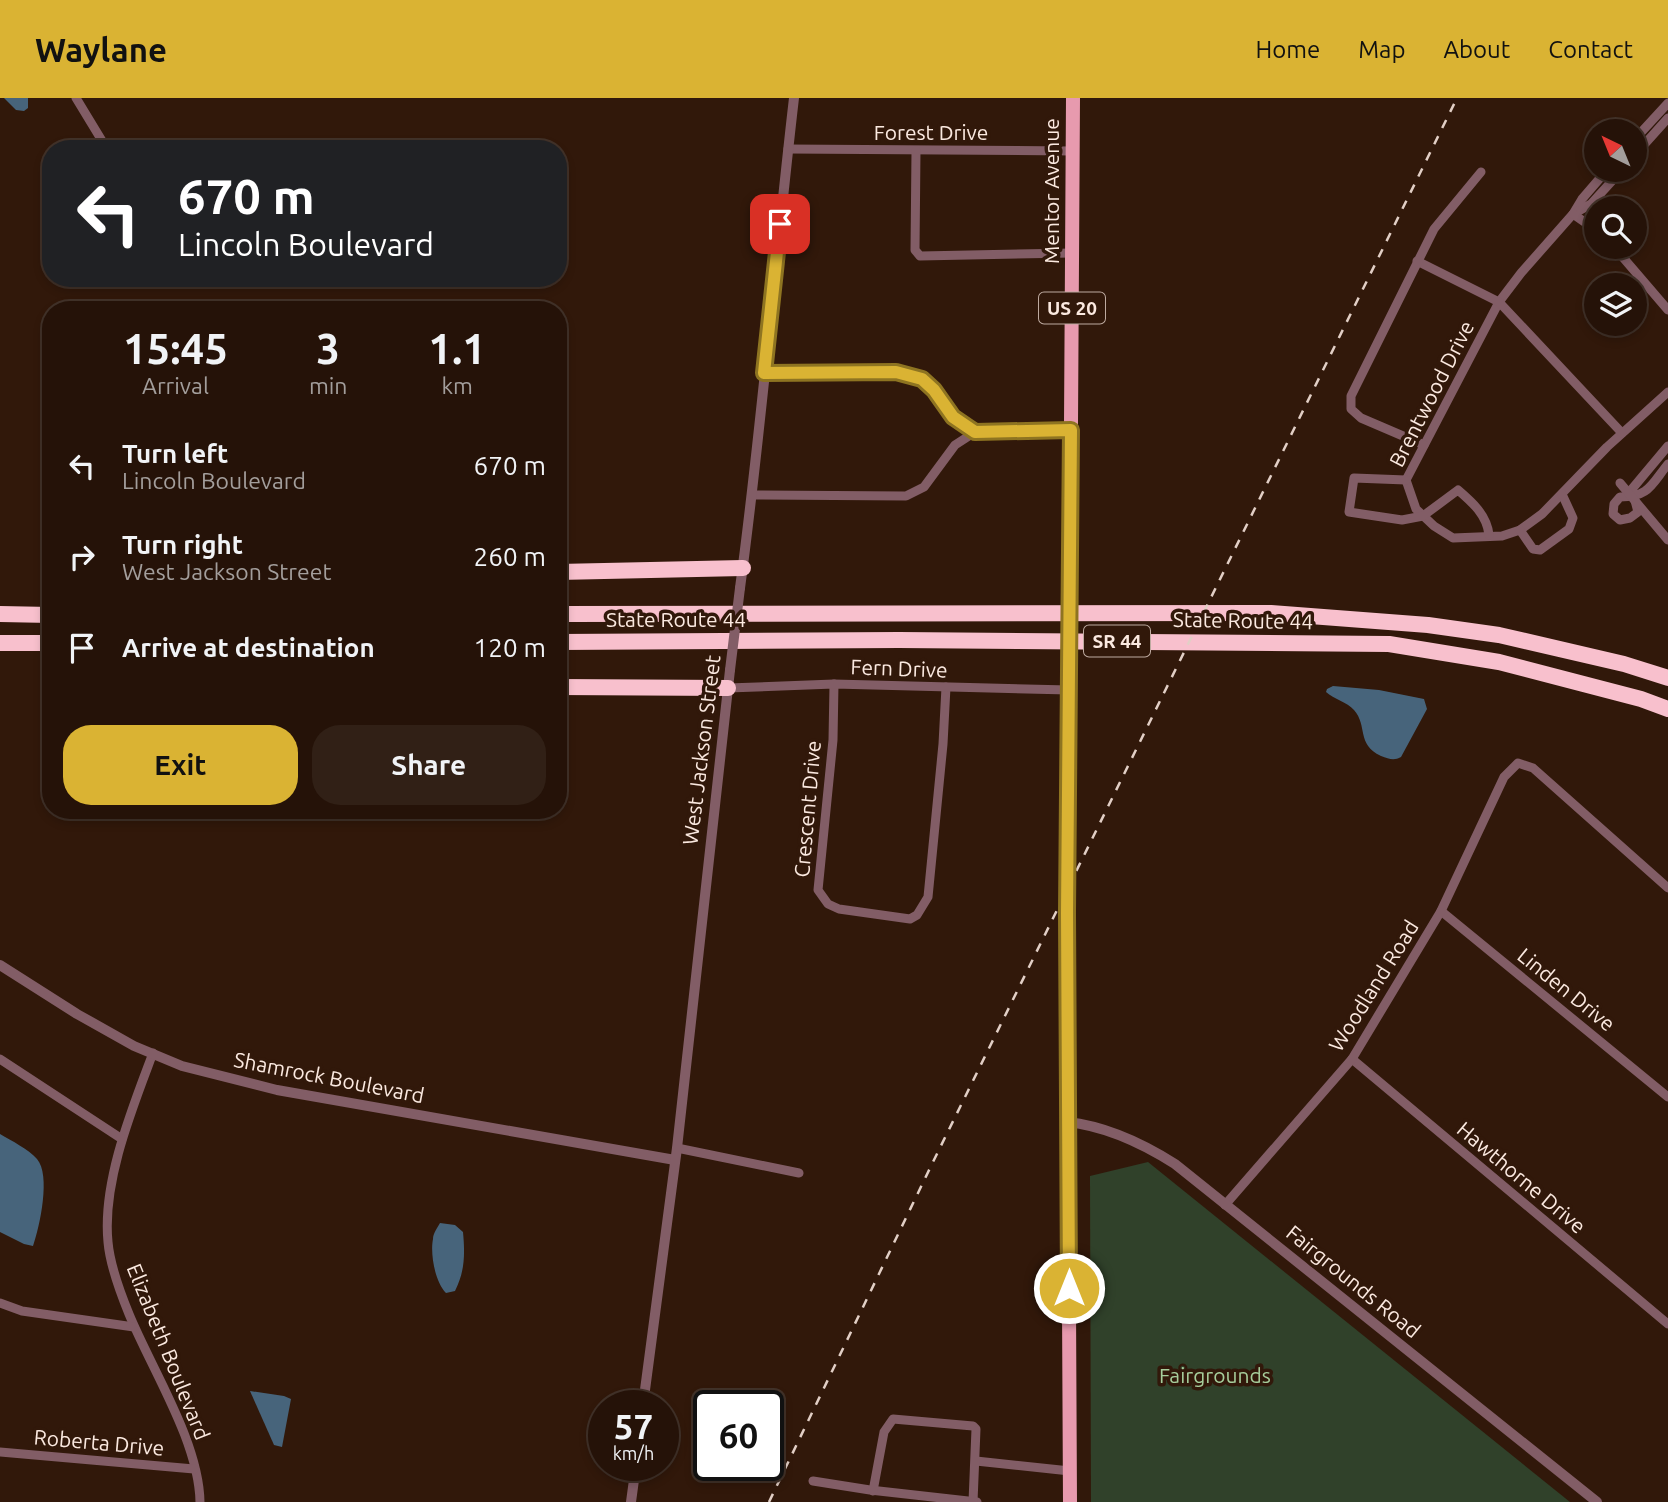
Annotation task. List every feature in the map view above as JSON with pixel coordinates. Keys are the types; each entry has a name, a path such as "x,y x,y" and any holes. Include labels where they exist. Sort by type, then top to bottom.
{"highway":[{"path":"567,572 743,568"},
{"name":"State Route 44","path":"567,614 1271,613 1428,625 1499,635 1624,664 1668,678"},
{"path":"0,614 42,614"},
{"name":"State Route 44","path":"567,642 927,640 1389,644 1499,662 1641,699 1668,709"},
{"path":"0,643 42,643"},
{"path":"567,687 728,688"}],"main road":[{"name":"Mentor Avenue","path":"1070,1502 1068,1122 1073,98"}],"street":[{"path":"76,98 102,140"},
{"name":"West Jackson Street","path":"645,1390 676,1154 730,670 761,422 794,98"},
{"path":"1647,126 1668,103"},
{"path":"1647,141 1668,118"},
{"name":"Forest Drive","path":"788,149 1073,151"},
{"path":"916,151 915,250 920,256 1073,253"},
{"path":"1424,446 1361,418 1351,409 1351,396 1434,229 1481,173"},
{"name":"Brentwood Drive","path":"1597,182 1499,302 1406,480 1416,509 1434,526 1452,537 1502,536 1520,530 1542,514 1622,433 1668,392"},
{"name":"Brentwood Drive","path":"1573,214 1591,204 1611,182"},
{"path":"1573,214 1584,222"},
{"path":"1624,259 1668,310"},
{"path":"1417,261 1499,302 1622,433"},
{"path":"764,373 896,372 922,379 934,390 953,417 975,432"},
{"path":"752,495 906,496 923,487 955,445 975,432 1071,430"},
{"path":"1634,497 1632,489 1668,446"},
{"path":"1634,497 1643,496 1668,464"},
{"path":"1406,480 1354,478 1349,512 1402,520 1423,516 1458,490 1474,504 1488,524 1489,535"},
{"path":"1620,483 1668,540"},
{"path":"1520,530 1533,549 1540,550 1569,529 1573,518 1562,494"},
{"name":"Fern Drive","path":"728,688 834,684 1069,690"},
{"name":"Crescent Drive","path":"834,684 833,740 818,890 828,904 839,909 910,919 917,915 928,897 946,687"},
{"name":"Woodland Road","path":"1226,1205 1352,1059 1441,911 1504,777 1518,763 1533,768 1667,885"},
{"name":"Linden Drive","path":"1441,911 1668,1097"},
{"name":"Shamrock Boulevard","path":"0,965 77,1014 134,1046 182,1066 277,1090 676,1154"},
{"name":"Elizabeth Boulevard","path":"153,1054 122,1139 110,1200 108,1244 134,1327 179,1423 194,1468 200,1502"},
{"path":"0,1059 122,1139"},
{"name":"Hawthorne Drive","path":"1352,1059 1668,1324"},
{"name":"Fairgrounds Road","path":"1068,1122 1109,1131 1157,1152 1201,1183 1597,1502"},
{"path":"676,1154 799,1173"},
{"path":"0,1303 22,1311 134,1327"},
{"path":"813,1481 873,1491 975,1502 976,1429 973,1426 893,1419 884,1432 873,1491"},
{"name":"Roberta Drive","path":"0,1452 194,1468"},
{"path":"976,1461 1070,1471"},
{"path":"631,1502 634,1481"}],"green space":[{"name":"Fairgrounds","path":"1148,1162 1570,1502 1091,1502 1090,1176"}],"water":[{"path":"4,98 28,98 28,108 24,111 16,110"},
{"path":"1333,686 1379,690 1424,699 1427,709 1401,757 1394,759 1381,756 1368,746 1361,722 1354,710 1326,692"},
{"path":"0,1134 29,1152 41,1167 43,1201 33,1246 0,1232"},
{"path":"440,1223 455,1225 463,1232 461,1276 455,1291 446,1293 436,1275 432,1252 434,1235"},
{"path":"250,1391 291,1399 282,1447 274,1445"}],"railway":[{"path":"769,1502 931,1166 1457,98"}],"route":[{"path":"780,224 764,373 896,372 922,379 934,390 953,417 975,432 1071,430 1067,913 1069,1288"}]}
